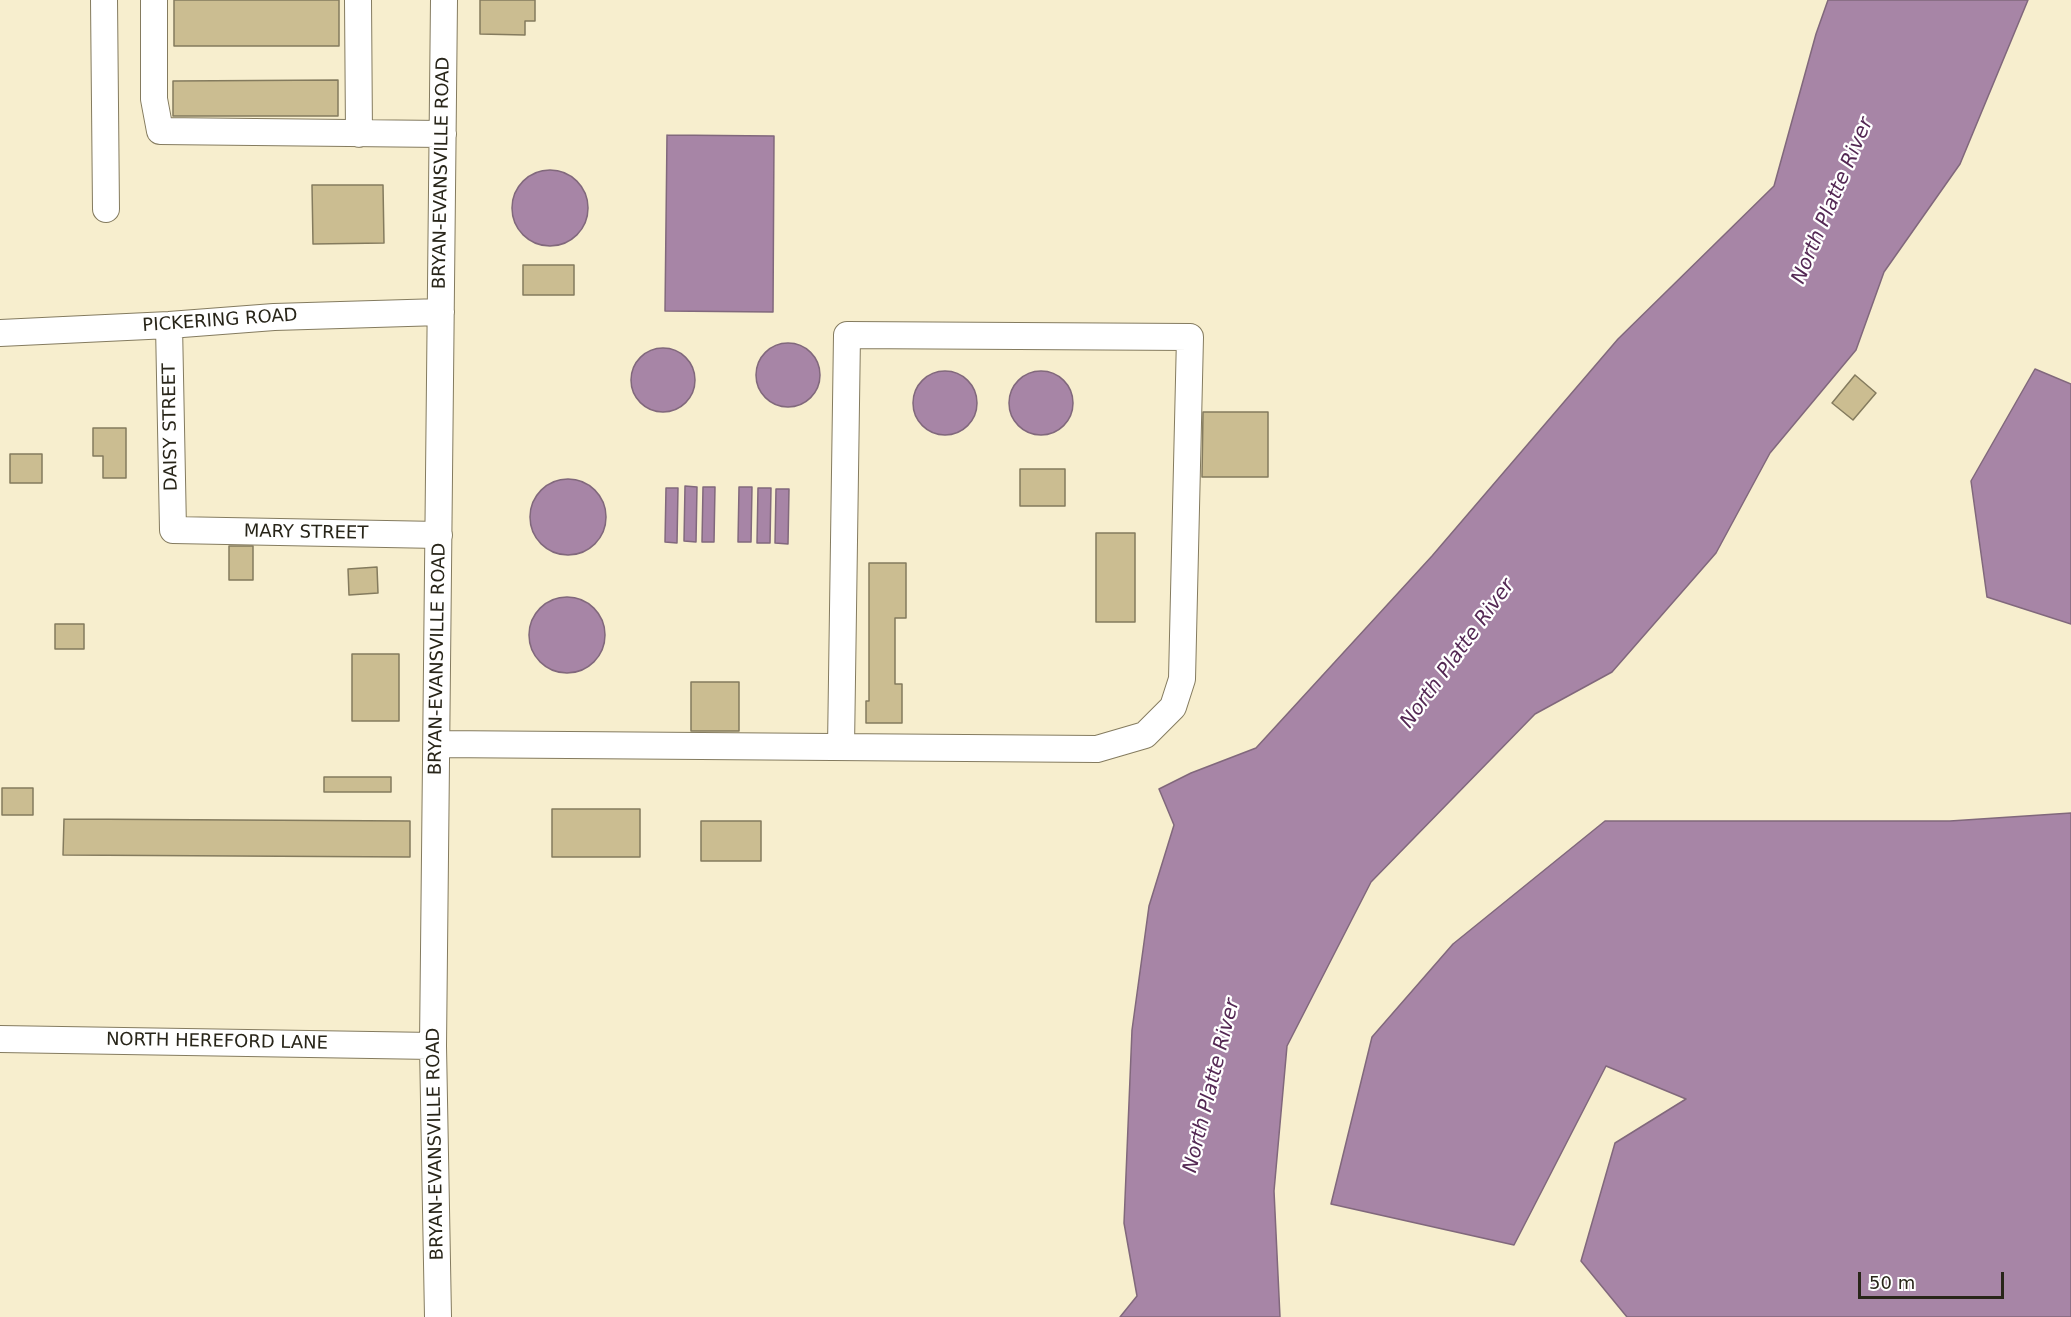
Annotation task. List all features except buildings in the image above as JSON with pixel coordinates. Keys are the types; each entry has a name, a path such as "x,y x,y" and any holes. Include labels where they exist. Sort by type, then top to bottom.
{"street":[{"path":"104,0 106,209"},
{"path":"154,0 154,99 160,131 443,134"},
{"path":"357,0 358,134"},
{"name":"BRYAN-EVANSVILLE ROAD","path":"438,1317 433,1046 444,0"},
{"name":"PICKERING ROAD","path":"0,333 169,325 274,316 441,312"},
{"name":"DAISY STREET","path":"169,325 173,530"},
{"path":"437,744 1097,749 1145,735 1173,707 1182,679 1190,337 847,335 841,747"},
{"name":"MARY STREET","path":"173,530 439,535"},
{"name":"NORTH HEREFORD LANE","path":"0,1039 433,1046"}],"water":[{"name":"North Platte River","path":"1828,0 2028,0 1960,164 1884,272 1856,350 1770,453 1716,553 1612,672 1535,714 1371,882 1287,1046 1274,1191 1280,1317 1120,1317 1137,1296 1124,1223 1132,1030 1149,906 1174,825 1159,789 1191,773 1256,748 1432,556 1618,339 1774,186 1816,34"},
{"path":"667,135 774,136 773,312 665,311"},
{"path":"543,170 557,170 571,176 582,187 588,201 585,223 577,235 557,246 543,246 529,240 518,229 512,215 512,201 518,187 529,176"},
{"path":"788,343 811,352 820,375 811,398 788,407 765,398 756,375 765,352"},
{"path":"663,348 686,357 695,380 686,403 663,412 640,403 631,380 640,357"},
{"path":"2035,369 2071,384 2071,624 1987,597 1971,481"},
{"path":"945,371 968,380 977,403 968,426 945,435 922,426 913,403 922,380"},
{"path":"1041,371 1064,380 1073,403 1064,426 1041,435 1018,426 1009,403 1018,380"},
{"path":"561,479 575,479 589,485 600,496 606,510 603,532 595,544 575,555 561,555 547,549 536,538 530,524 530,510 536,496 547,485"},
{"path":"685,486 697,487 696,542 684,541"},
{"path":"703,487 715,487 714,542 702,542"},
{"path":"739,487 752,487 751,542 738,542"},
{"path":"666,488 678,488 677,543 665,542"},
{"path":"758,488 771,488 770,543 757,543"},
{"path":"776,489 789,489 788,544 775,543"},
{"path":"560,597 574,597 588,603 599,614 605,628 602,650 594,662 574,673 560,673 546,667 535,656 529,642 529,628 535,614 546,603"},
{"path":"2071,813 2071,1317 1627,1317 1581,1261 1615,1143 1686,1099 1606,1066 1514,1245 1331,1204 1372,1037 1453,944 1605,821 1950,821"}]}
